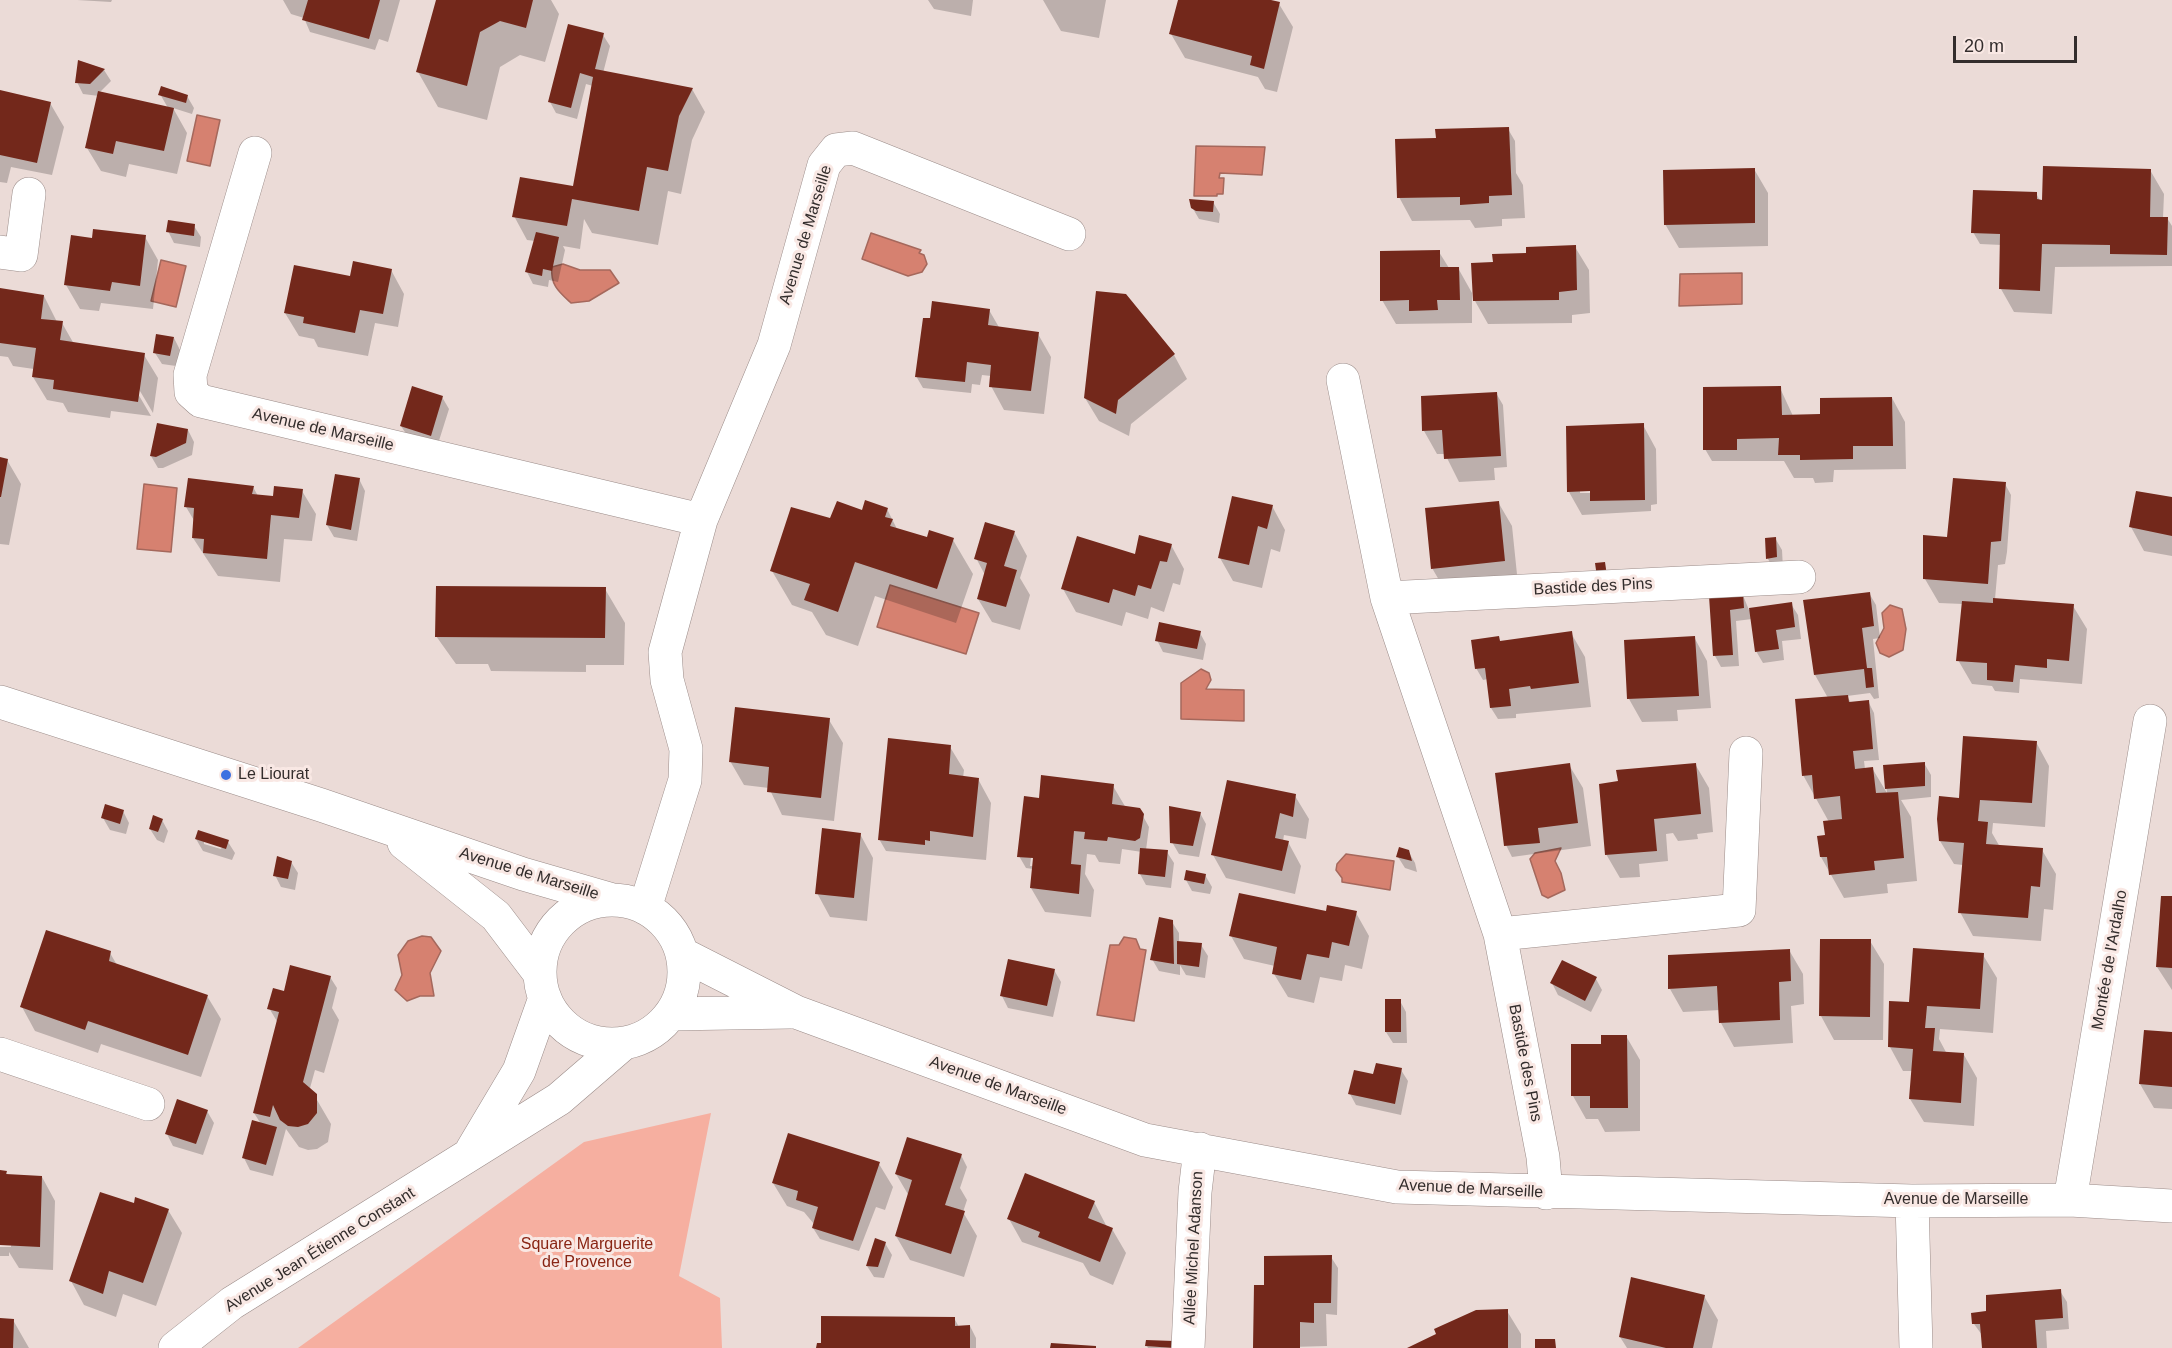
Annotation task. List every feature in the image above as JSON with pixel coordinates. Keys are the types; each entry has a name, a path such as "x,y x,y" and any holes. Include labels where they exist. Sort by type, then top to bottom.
{"street":[{"name":"Avenue de Marseille","path":"645,908 685,780 686,749 667,680 665,652 701,520 774,345 824,165 836,150 854,148 1069,234"},
{"name":"Avenue de Marseille","path":"255,153 190,375 191,392 201,401 701,520"},
{"path":"0,252 21,255 29,194"},
{"name":"Bastide des Pins","path":"1343,380 1388,598 1500,934 1543,1157 1546,1193"},
{"name":"Bastide des Pins","path":"1388,598 1799,577"},
{"name":"Avenue de Marseille","path":"0,702 321,805 387,830 613,900"},
{"name":"Montée de l'Ardalho","path":"2070,1200 2150,721"},
{"path":"1500,934 1738,910 1746,753"},
{"path":"387,830 496,916 542,986 558,1020 577,1035 600,1043 624,1043 651,1033 672,1014 681,995 684,975 682,954 669,927 645,908 630,902 613,900 591,904 570,914 554,930 543,951 542,986 519,1071 468,1157"},
{"name":"Avenue de Marseille","path":"682,954 796,1012 1145,1140 1397,1187 1546,1193 1912,1201 2070,1200 2172,1206"},
{"name":"Avenue de Marseille","path":"672,1014 796,1012"},
{"name":"Avenue Jean Étienne Constant","path":"175,1348 232,1303 559,1099 624,1043"},
{"path":"0,1054 148,1104"},
{"name":"Allée Michel Adanson","path":"1188,1348 1195,1192 1200,1149"},
{"path":"1912,1201 1916,1348"}],"green space":[{"name":"Square Marguerite de Provence","path":"711,1113 679,1276 720,1298 722,1348 298,1348 584,1142"}],"shaded area":[{"path":"197,115 220,120 210,166 187,161"},
{"path":"1196,146 1265,147 1262,175 1220,173 1219,178 1224,178 1223,194 1194,196"},
{"path":"871,233 921,250 919,253 924,255 927,264 922,272 908,276 862,259"},
{"path":"161,260 186,266 176,307 151,301"},
{"path":"563,264 580,270 610,270 619,283 589,301 571,303 559,292 552,279 552,267"},
{"path":"1742,273 1742,304 1679,306 1680,274"},
{"path":"144,484 177,488 171,552 137,549"},
{"path":"890,585 979,613 966,654 877,627"},
{"path":"1890,605 1902,609 1906,629 1903,650 1889,657 1880,653 1876,643 1884,628 1882,613"},
{"path":"1201,669 1209,673 1211,680 1206,689 1244,690 1244,721 1181,719 1181,683"},
{"path":"1561,848 1555,861 1565,890 1548,898 1542,895 1530,859 1535,853"},
{"path":"1346,854 1394,861 1390,890 1342,882 1336,870 1337,864"},
{"path":"422,936 431,937 441,951 430,973 434,996 420,996 407,1001 395,990 402,975 398,955 408,941"},
{"path":"1124,937 1136,939 1140,949 1146,950 1134,1021 1097,1015 1110,945 1119,945"}],"building":[{"path":"308,0 380,0 369,39 302,20"},
{"path":"436,0 533,0 526,28 500,21 480,32 467,86 416,72"},
{"path":"1178,0 1271,0 1280,2 1264,69 1250,65 1252,56 1169,34"},
{"path":"568,24 604,33 595,69 693,88 679,116 668,171 647,167 639,211 572,199 567,226 512,217 520,177 573,186 593,77 580,73 571,108 548,102"},
{"path":"78,60 105,69 90,84 75,83"},
{"path":"161,86 188,95 186,103 158,95"},
{"path":"0,90 51,102 37,163 0,155"},
{"path":"98,91 174,108 164,151 116,141 113,154 85,148"},
{"path":"1509,127 1512,195 1489,196 1489,203 1460,205 1460,197 1397,198 1395,139 1436,138 1435,129"},
{"path":"2043,166 2151,169 2150,217 2168,217 2167,255 2110,254 2110,245 2042,244 2040,291 1999,289 2000,234 1971,233 1973,190 2037,192 2037,199 2042,200"},
{"path":"1755,168 1755,223 1664,225 1663,170"},
{"path":"1189,199 1214,201 1213,212 1196,211 1191,208"},
{"path":"168,220 195,224 194,236 166,232"},
{"path":"93,229 146,235 140,286 112,282 110,291 64,285 71,235 92,238"},
{"path":"536,232 559,237 552,271 543,269 542,276 525,272"},
{"path":"1576,245 1577,290 1559,292 1559,300 1473,301 1471,263 1493,262 1492,254 1526,253 1526,247"},
{"path":"1440,250 1440,267 1459,267 1460,300 1437,300 1438,310 1409,311 1409,300 1380,301 1380,251"},
{"path":"353,261 392,269 383,314 360,310 355,333 303,323 304,317 284,313 294,265 350,276"},
{"path":"0,288 44,295 41,319 63,321 60,340 145,353 138,402 53,389 54,380 32,377 36,348 0,343"},
{"path":"1096,291 1126,294 1175,354 1118,400 1116,414 1084,398"},
{"path":"932,301 990,309 988,325 1039,332 1031,391 989,387 991,365 967,362 965,382 915,377 923,318 930,318"},
{"path":"156,334 174,337 170,356 153,353"},
{"path":"412,386 443,396 431,436 400,426"},
{"path":"1781,386 1782,415 1820,414 1820,398 1892,397 1893,446 1853,446 1853,459 1800,460 1800,455 1778,455 1779,438 1737,439 1737,450 1703,450 1703,387"},
{"path":"1497,392 1501,456 1444,459 1442,430 1422,431 1421,396"},
{"path":"157,423 188,429 186,443 156,457 150,456"},
{"path":"1644,423 1645,500 1590,501 1590,491 1567,492 1566,426"},
{"path":"0,457 8,459 1,497 0,497"},
{"path":"335,474 360,478 351,530 326,525"},
{"path":"188,478 254,486 252,494 273,496 274,486 303,489 299,518 271,515 267,559 203,553 204,539 192,538 194,508 184,507"},
{"path":"1953,478 2006,482 2001,541 1991,542 1988,584 1923,579 1923,535 1947,537"},
{"path":"2136,491 2172,497 2172,536 2129,527"},
{"path":"1232,496 1273,505 1267,529 1258,526 1249,565 1218,558"},
{"path":"865,500 888,508 885,517 893,519 890,526 927,537 929,530 954,538 937,589 855,562 838,612 804,600 810,584 770,571 791,507 830,518 837,501 862,510"},
{"path":"1499,501 1505,561 1431,569 1425,508"},
{"path":"985,522 1015,531 1004,566 1017,570 1006,607 977,599 987,563 974,559"},
{"path":"1139,535 1172,544 1167,562 1160,561 1151,589 1138,585 1135,596 1113,589 1109,603 1061,589 1077,536 1135,554"},
{"path":"1776,537 1777,557 1766,559 1765,538"},
{"path":"1605,562 1607,576 1597,577 1595,563"},
{"path":"436,586 606,587 605,638 435,637"},
{"path":"1743,592 1744,608 1730,610 1733,655 1713,656 1709,596"},
{"path":"1870,592 1874,626 1862,628 1867,668 1872,668 1874,687 1866,688 1864,669 1814,675 1803,600"},
{"path":"1993,598 2074,604 2069,661 2047,659 2047,668 2015,665 2013,682 1987,680 1987,663 1956,661 1962,601 1993,603"},
{"path":"1792,602 1795,627 1776,630 1779,649 1755,652 1749,608"},
{"path":"1159,622 1201,631 1197,649 1155,641"},
{"path":"1572,631 1579,683 1531,689 1530,686 1509,689 1511,706 1490,708 1485,668 1475,669 1471,640 1499,636 1500,641"},
{"path":"1695,636 1699,696 1627,699 1624,640"},
{"path":"1848,695 1849,702 1869,700 1873,749 1853,751 1855,769 1873,767 1876,793 1898,792 1904,858 1874,861 1875,870 1829,875 1827,857 1820,857 1817,836 1825,835 1823,821 1842,819 1840,796 1814,799 1812,775 1802,776 1795,699"},
{"path":"735,707 830,718 821,798 767,792 769,767 729,762"},
{"path":"1963,736 2037,741 2032,803 1980,800 1978,821 1988,822 1986,844 2043,848 2040,887 2031,886 2028,918 1958,913 1964,843 1939,841 1937,819 1939,796 1959,798"},
{"path":"888,738 951,745 949,774 979,778 973,837 930,831 930,841 925,840 925,845 878,840"},
{"path":"1925,762 1925,786 1885,789 1883,765"},
{"path":"1570,763 1578,823 1538,828 1540,843 1504,846 1495,773"},
{"path":"1696,763 1701,814 1654,819 1657,851 1605,855 1599,784 1618,781 1616,770"},
{"path":"1041,775 1114,784 1112,804 1140,808 1144,814 1140,838 1135,841 1108,837 1107,841 1084,839 1085,832 1074,831 1071,864 1081,865 1079,894 1030,888 1033,858 1017,857 1024,796 1039,798"},
{"path":"1227,780 1296,794 1293,817 1280,813 1275,838 1289,841 1282,871 1211,855"},
{"path":"105,804 124,810 120,824 101,818"},
{"path":"1169,806 1201,812 1193,846 1170,843"},
{"path":"153,815 163,819 158,832 149,829"},
{"path":"822,828 861,833 854,898 815,894"},
{"path":"198,830 229,840 226,849 195,839"},
{"path":"1399,847 1409,850 1412,861 1396,857"},
{"path":"1140,848 1168,850 1165,877 1138,874"},
{"path":"277,856 292,861 288,879 273,876"},
{"path":"1186,870 1206,874 1204,884 1184,880"},
{"path":"1239,893 1326,911 1327,905 1357,911 1349,946 1332,942 1329,958 1307,954 1301,980 1272,974 1277,947 1229,936"},
{"path":"2161,896 2172,896 2172,968 2156,967"},
{"path":"1159,917 1173,920 1174,964 1150,960"},
{"path":"46,930 111,951 109,961 208,995 188,1055 88,1021 85,1030 20,1007"},
{"path":"1820,939 1871,939 1870,1017 1819,1016"},
{"path":"1177,941 1202,943 1199,967 1177,964"},
{"path":"1913,948 1984,953 1980,1009 1927,1006 1925,1028 1935,1028 1933,1051 1964,1053 1961,1103 1909,1099 1913,1049 1888,1047 1889,1001 1909,1002"},
{"path":"1790,949 1791,981 1779,982 1780,1020 1719,1023 1717,986 1668,989 1668,955"},
{"path":"1008,959 1055,969 1047,1006 1000,996"},
{"path":"1562,960 1597,977 1585,1001 1550,983"},
{"path":"290,965 331,976 303,1082 317,1094 317,1113 308,1124 298,1127 288,1126 280,1120 273,1105 270,1117 253,1113 279,1012 267,1009 273,988 284,991"},
{"path":"1385,999 1401,999 1401,1032 1385,1032"},
{"path":"2144,1030 2172,1032 2172,1087 2139,1084"},
{"path":"1601,1035 1627,1035 1628,1108 1590,1108 1590,1096 1571,1096 1571,1044 1601,1044"},
{"path":"1376,1063 1402,1068 1395,1104 1348,1094 1354,1070 1373,1074"},
{"path":"177,1099 208,1110 196,1144 165,1134"},
{"path":"252,1120 277,1127 266,1165 242,1158"},
{"path":"788,1133 880,1162 853,1241 812,1228 818,1207 796,1200 798,1191 772,1183"},
{"path":"907,1137 962,1154 945,1205 965,1211 951,1254 895,1236 912,1180 895,1174"},
{"path":"0,1170 7,1171 6,1174 42,1176 40,1247 0,1245"},
{"path":"1025,1173 1095,1201 1088,1218 1113,1228 1100,1262 1038,1237 1040,1232 1007,1219"},
{"path":"100,1192 134,1203 135,1197 169,1209 143,1283 109,1271 103,1294 69,1281"},
{"path":"875,1238 886,1242 881,1258 878,1267 866,1266"},
{"path":"1332,1255 1331,1303 1314,1303 1314,1323 1300,1322 1300,1348 1253,1348 1254,1285 1264,1285 1264,1256"},
{"path":"1631,1277 1705,1295 1693,1348 1666,1348 1619,1337"},
{"path":"2061,1289 2063,1318 2035,1320 2037,1348 1982,1348 1980,1324 1972,1324 1971,1313 1986,1311 1986,1295"},
{"path":"1508,1309 1508,1348 1407,1348 1436,1334 1434,1329 1476,1310"},
{"path":"821,1316 955,1317 955,1326 970,1325 970,1348 816,1348 817,1343 821,1343"},
{"path":"0,1318 14,1319 13,1348 0,1348"},
{"path":"1535,1339 1555,1339 1556,1348 1535,1348"},
{"path":"1146,1340 1174,1341 1174,1348 1145,1346"},
{"path":"1051,1343 1096,1346 1096,1348 1050,1348"}],"place":[{"name":"Le Liourat","path":"226,775"}]}
